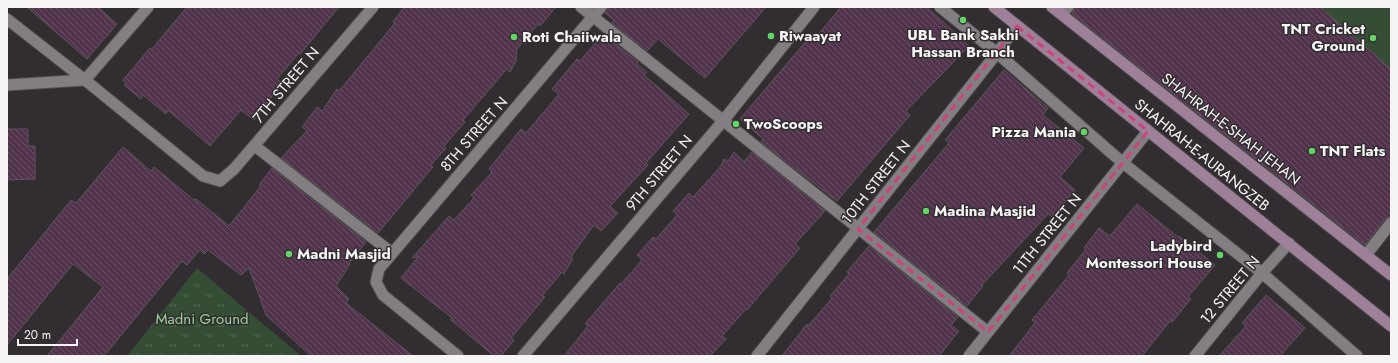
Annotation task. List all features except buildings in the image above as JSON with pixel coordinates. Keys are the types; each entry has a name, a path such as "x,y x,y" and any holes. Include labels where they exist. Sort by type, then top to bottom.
{"main road":[{"name":"SHAHRAH-E-AURANGZEB","path":"994,7 1391,326"},
{"name":"SHAHRAH-E-SHAH JEHAN","path":"1052,7 1066,11 1391,275"}],"street":[{"path":"7,85 85,80 148,7"},
{"name":"7TH STREET N","path":"85,80 203,176 220,181 234,169 373,7"},
{"path":"581,7 988,332"},
{"name":"8TH STREET N","path":"458,356 382,294 376,282 379,269 601,7"},
{"name":"9TH STREET N","path":"523,356 723,121 814,7"},
{"path":"940,7 997,53 1123,162 1262,274 1357,356"},
{"path":"7,19 85,80"},
{"name":"10TH STREET N","path":"756,356 858,229 1017,26"},
{"name":"11TH STREET N","path":"969,356 1148,131"},
{"path":"254,146 392,253"},
{"path":"1366,255 1391,223"},
{"name":"12 STREET N","path":"1195,356 1289,243"}],"highlighted area":[{"path":"1017,26 1148,131 988,332 858,229"}],"green space":[{"name":"TNT Cricket Ground","path":"1320,7 1391,7 1391,69"},
{"name":"Madni Ground","path":"197,268 301,356 127,356"}],"place":[{"name":"UBL Bank Sakhi Hassan Branch","path":"963,20"},
{"name":"Riwaayat","path":"771,36"},
{"name":"Roti Chaiiwala","path":"514,37"},
{"name":"TNT Cricket Ground","path":"1373,38"},
{"name":"TwoScoops","path":"736,124"},
{"name":"Pizza Mania","path":"1084,132"},
{"name":"TNT Flats","path":"1312,151"},
{"name":"Madina Masjid","path":"926,211"},
{"name":"Madni Masjid","path":"289,254"},
{"name":"Ladybird Montessori House","path":"1220,255"}]}
